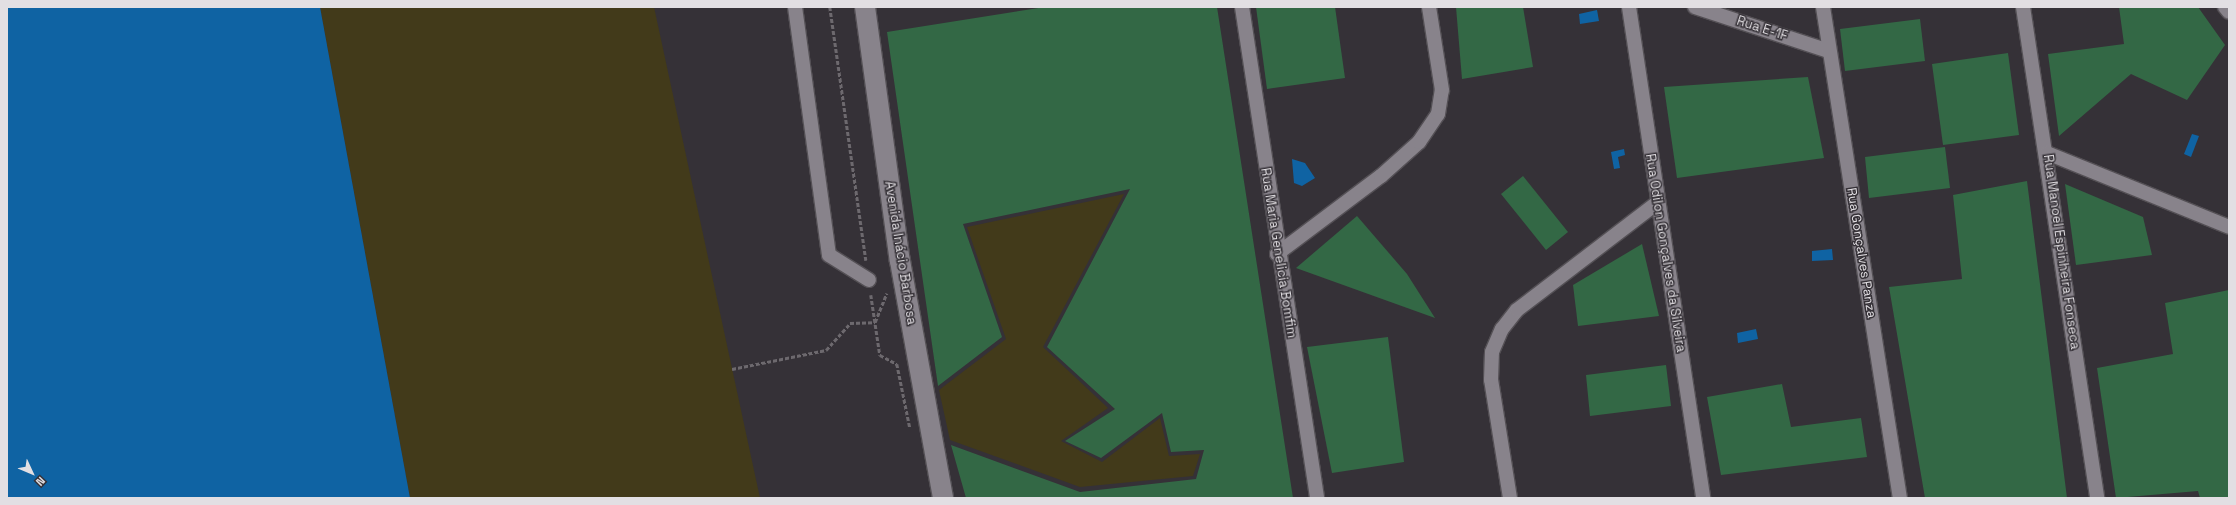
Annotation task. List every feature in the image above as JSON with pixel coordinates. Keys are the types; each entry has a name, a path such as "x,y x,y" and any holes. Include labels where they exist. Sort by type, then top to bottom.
{"main road":[{"name":"Avenida Inácio Barbosa","path":"865,7 900,260 943,498"}],"street":[{"path":"795,7 829,255 869,280"},
{"name":"Rua Maria Genelicia Bomfim","path":"1242,7 1277,254 1317,498"},
{"path":"1277,254 1381,176 1419,142 1438,114 1442,90 1429,7"},
{"name":"Rua Odilon Gonçalves da Silveira","path":"1629,7 1657,203 1703,498"},
{"name":"Rua E-1F","path":"1695,7 1829,51"},
{"name":"Rua Gonçalves Panza","path":"1823,7 1900,498"},
{"name":"Rua Manoel Espinheira Fonseca","path":"2022,7 2047,153 2097,498"},
{"path":"2225,7 2229,12"},
{"path":"2047,153 2229,227"},
{"path":"1510,498 1491,380 1492,352 1502,329 1518,310 1657,203"}],"path":[{"path":"830,7 880,355 897,364 911,431"},
{"path":"875,322 889,288"},
{"path":"732,369 826,350 850,323 875,322"}],"green space":[{"path":"1045,7 1217,7 1293,498 966,498 951,445 1080,492 1196,479 1204,450 1171,452 1162,413 1101,458 1065,441 1115,409 1047,347 1130,189 963,224 1002,337 938,386 887,32"},
{"path":"1256,7 1335,7 1345,78 1267,89"},
{"path":"1456,7 1523,7 1533,67 1462,79"},
{"path":"2119,7 2198,7 2225,45 2187,100 2131,74 2059,136 2048,54 2124,44"},
{"path":"1920,19 1925,61 1845,71 1840,29"},
{"path":"2008,53 2019,135 1943,145 1932,64"},
{"path":"1808,77 1824,158 1677,178 1664,87"},
{"path":"1945,147 1950,188 1869,198 1865,157"},
{"path":"1523,176 1568,232 1546,250 1501,194"},
{"path":"2027,181 2067,498 1925,498 1889,287 1962,279 1953,195"},
{"path":"2065,184 2143,217 2152,255 2076,265"},
{"path":"1357,216 1407,274 1435,318 1296,268"},
{"path":"1642,244 1659,316 1578,326 1573,285"},
{"path":"2229,290 2229,498 2200,498 2198,491 2116,498 2097,368 2173,354 2165,303"},
{"path":"1388,337 1404,462 1332,473 1307,347"},
{"path":"1666,365 1671,406 1590,416 1586,375"},
{"path":"1782,384 1791,427 1861,418 1867,457 1721,475 1707,397"}],"sand":[{"path":"320,7 654,7 760,498 410,498"},
{"path":"1124,194 1043,347 1108,408 1061,441 1102,462 1160,418 1169,456 1200,454 1193,476 1080,487 950,440 939,390 1006,339 967,227"}],"water":[{"path":"7,7 320,7 410,498 7,498"},
{"path":"1597,10 1599,21 1580,24 1579,14"},
{"path":"2192,134 2199,136 2191,157 2184,154"},
{"path":"1624,149 1625,155 1618,157 1620,168 1614,169 1611,152"},
{"path":"1292,159 1305,163 1315,178 1302,186 1294,183"},
{"path":"1832,249 1833,260 1812,261 1812,251"},
{"path":"1756,329 1758,339 1738,343 1737,333"}]}
